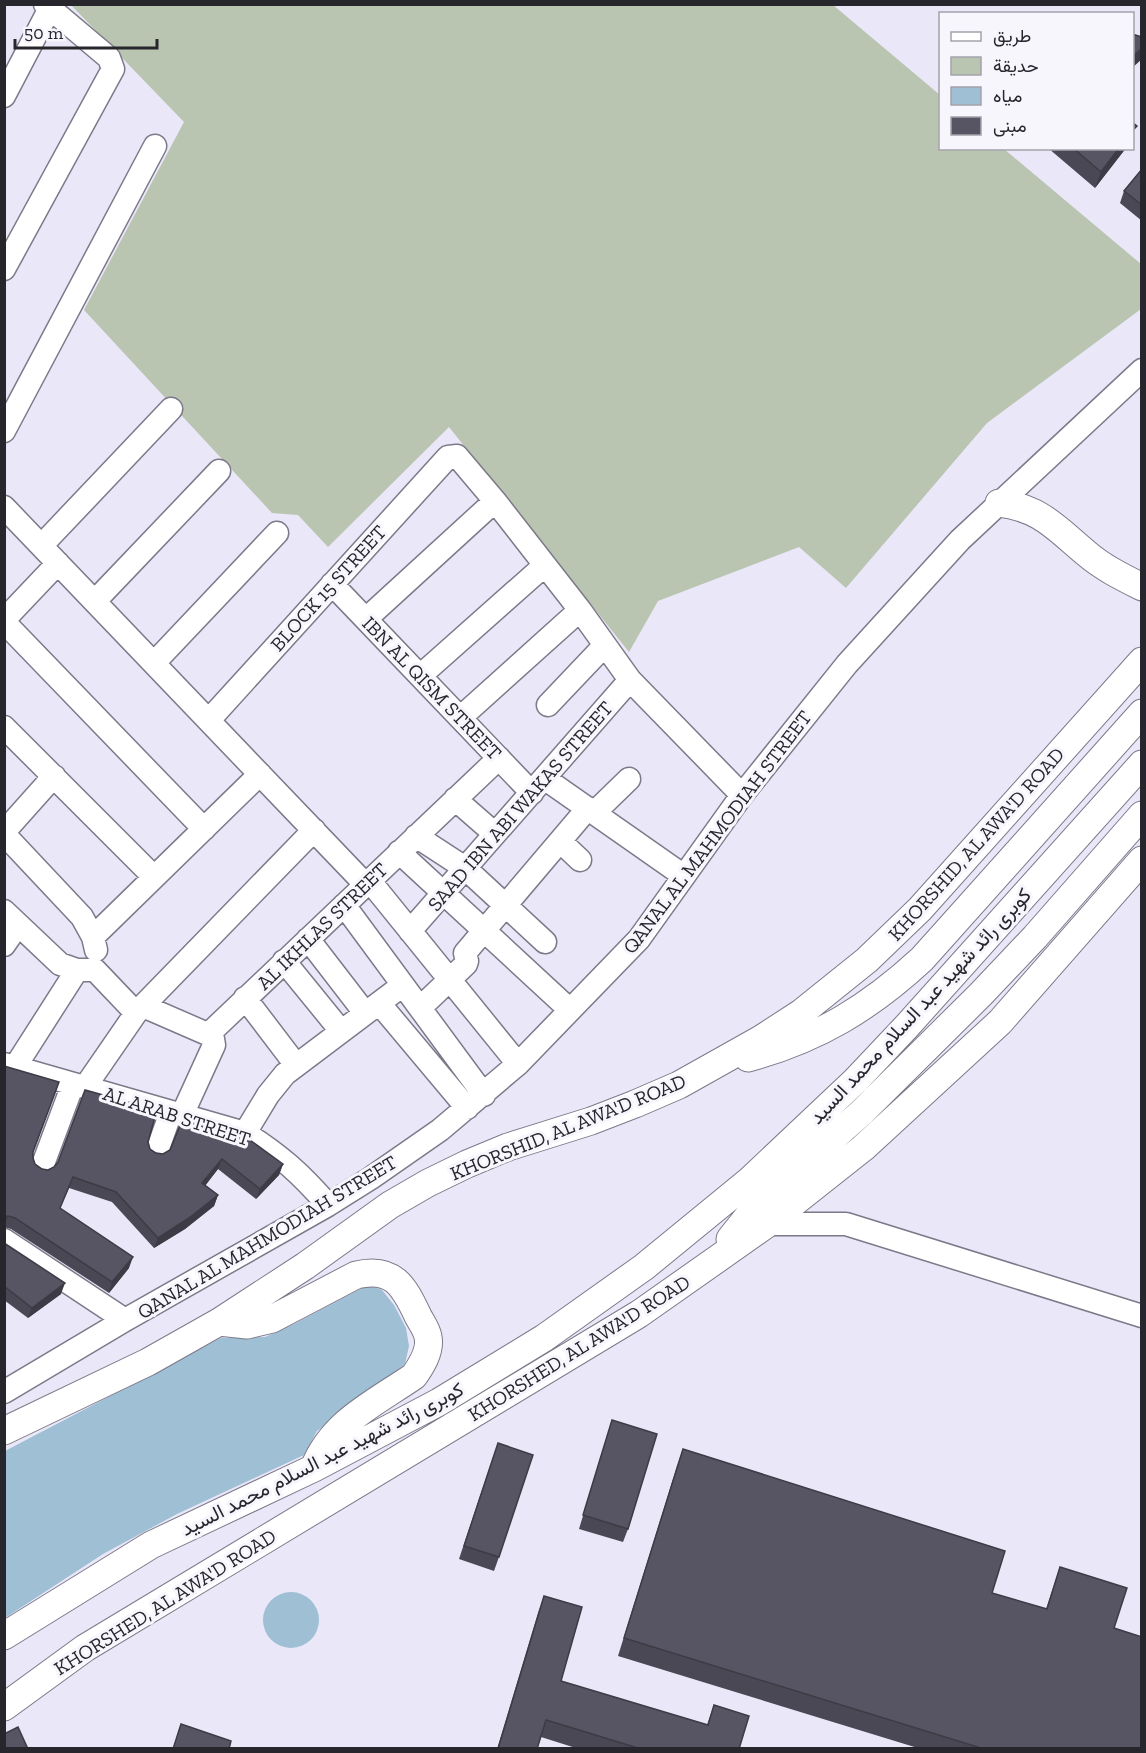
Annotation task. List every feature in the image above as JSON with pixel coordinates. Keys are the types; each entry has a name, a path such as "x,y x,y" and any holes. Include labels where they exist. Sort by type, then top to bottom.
{"main road":[{"path":"999,503 1028,509 1042,516 1087,554 1142,587"},
{"name":"KHORSHID, AL AWA'D ROAD","path":"4,1431 139,1367 219,1322 305,1266 390,1205 428,1183 508,1147 591,1121 635,1104 721,1063 801,1013 838,984 920,909 1142,661"},
{"name":"كوبرى رائد شهيد عبد السلام محمد السيد","path":"721,1063 772,1051 822,1032 863,1007 898,981 922,959 1142,712"},
{"name":"كوبرى رائد شهيد عبد السلام محمد السيد","path":"4,1636 151,1545 314,1468 439,1402 544,1338 644,1267 749,1181 803,1131 907,1026 1142,764"},
{"path":"716,1260 742,1222 758,1204 861,1113 981,994 1035,937 1142,815"},
{"name":"KHORSHED, AL AWA'D ROAD","path":"4,1707 85,1648 639,1314 767,1224 863,1148 1000,1022 1142,860"},
{"path":"219,1322 247,1325 272,1319 356,1275 370,1271 394,1279 405,1288 428,1337 420,1368 414,1376 342,1425 325,1444 314,1468"}],"street":[{"path":"4,96 48,6 109,58 113,69 4,269"},
{"path":"4,431 155,146"},
{"name":"QANAL AL MAHMODIAH STREET","path":"7,1388 328,1205 412,1150 476,1101 518,1064 639,939 742,795 847,664 960,540 1142,370"},
{"path":"42,545 171,409"},
{"name":"BLOCK 15 STREET","path":"209,720 448,457 457,456 461,459 495,501"},
{"path":"95,601 219,471"},
{"path":"366,619 495,501 580,610 630,680 742,795"},
{"path":"5,509 314,830 367,882 406,926 518,1064"},
{"path":"154,663 277,533"},
{"path":"58,563 4,621 204,829"},
{"path":"420,676 545,564"},
{"name":"IBN AL QISM STREET","path":"333,584 499,758 538,785 591,811 684,876"},
{"path":"460,718 580,610"},
{"path":"548,705 605,645"},
{"name":"SAAD IBN ABI WAKAS STREET","path":"372,943 406,926 444,893 630,680"},
{"path":"4,727 154,877"},
{"name":"AL IKHLAS STREET","path":"157,1151 214,1045 212,1036 215,1028 499,758"},
{"path":"93,937 260,774"},
{"path":"10,1066 86,970 96,953 93,937 82,917 4,833 54,776"},
{"path":"420,1008 466,964 465,952 560,841 629,779"},
{"path":"455,799 495,834"},
{"path":"42,1167 79,1085 140,1009 314,830"},
{"path":"416,836 465,868 545,942"},
{"path":"560,841 580,860"},
{"path":"399,852 570,1010"},
{"path":"344,905 420,1008 476,1101"},
{"path":"4,945 11,918 60,964 86,970 140,1009 212,1036"},
{"path":"308,939 372,1008 476,1101"},
{"path":"284,961 341,1031"},
{"path":"245,1133 276,1084 296,1065 403,984"},
{"path":"246,998 296,1065"},
{"name":"AL ARAB STREET","path":"10,1066 245,1133 283,1159 304,1177 328,1205"},
{"path":"767,1224 846,1224 1142,1316"},
{"path":"4,1240 125,1320"}],"green space":[{"path":"71,5 833,5 939,94 939,150 1005,150 1141,264 1141,309 987,423 846,588 799,547 658,601 629,652 449,427 328,547 298,515 272,513 84,310 184,122"}],"water":[{"path":"368,1285 382,1290 394,1305 406,1328 409,1346 405,1364 317,1431 304,1455 177,1514 103,1554 5,1618 5,1451 221,1338 265,1337"},
{"path":"291,1592 306,1597 314,1605 319,1620 314,1635 306,1643 291,1648 276,1643 268,1635 263,1620 268,1605 276,1597"}],"building":[{"path":"1134,35 1142,37 1142,48 1134,55"},
{"path":"1075,150 1118,150 1101,172"},
{"path":"1142,169 1142,205 1124,191"},
{"path":"4,1066 59,1082 33,1152 35,1164 42,1169 48,1170 58,1162 85,1090 157,1110 148,1142 150,1149 156,1153 163,1154 170,1150 183,1118 243,1135 283,1164 260,1189 222,1159 202,1183 218,1195 189,1218 158,1238 116,1192 73,1177 60,1208 133,1257 112,1282 15,1218 4,1217"},
{"path":"4,1243 65,1283 32,1308 4,1286"},
{"path":"612,1420 657,1434 628,1529 583,1515"},
{"path":"498,1443 533,1455 499,1557 464,1546"},
{"path":"683,1449 1005,1551 992,1593 1047,1609 1060,1567 1127,1588 1114,1628 1142,1637 1142,1749 984,1749 624,1638"},
{"path":"544,1596 582,1607 561,1681 708,1725 714,1705 749,1716 739,1749 641,1749 546,1720 537,1749 498,1749"},
{"path":"181,1724 231,1741 229,1749 173,1749"},
{"path":"18,1727 28,1749 4,1749 4,1734"}]}
